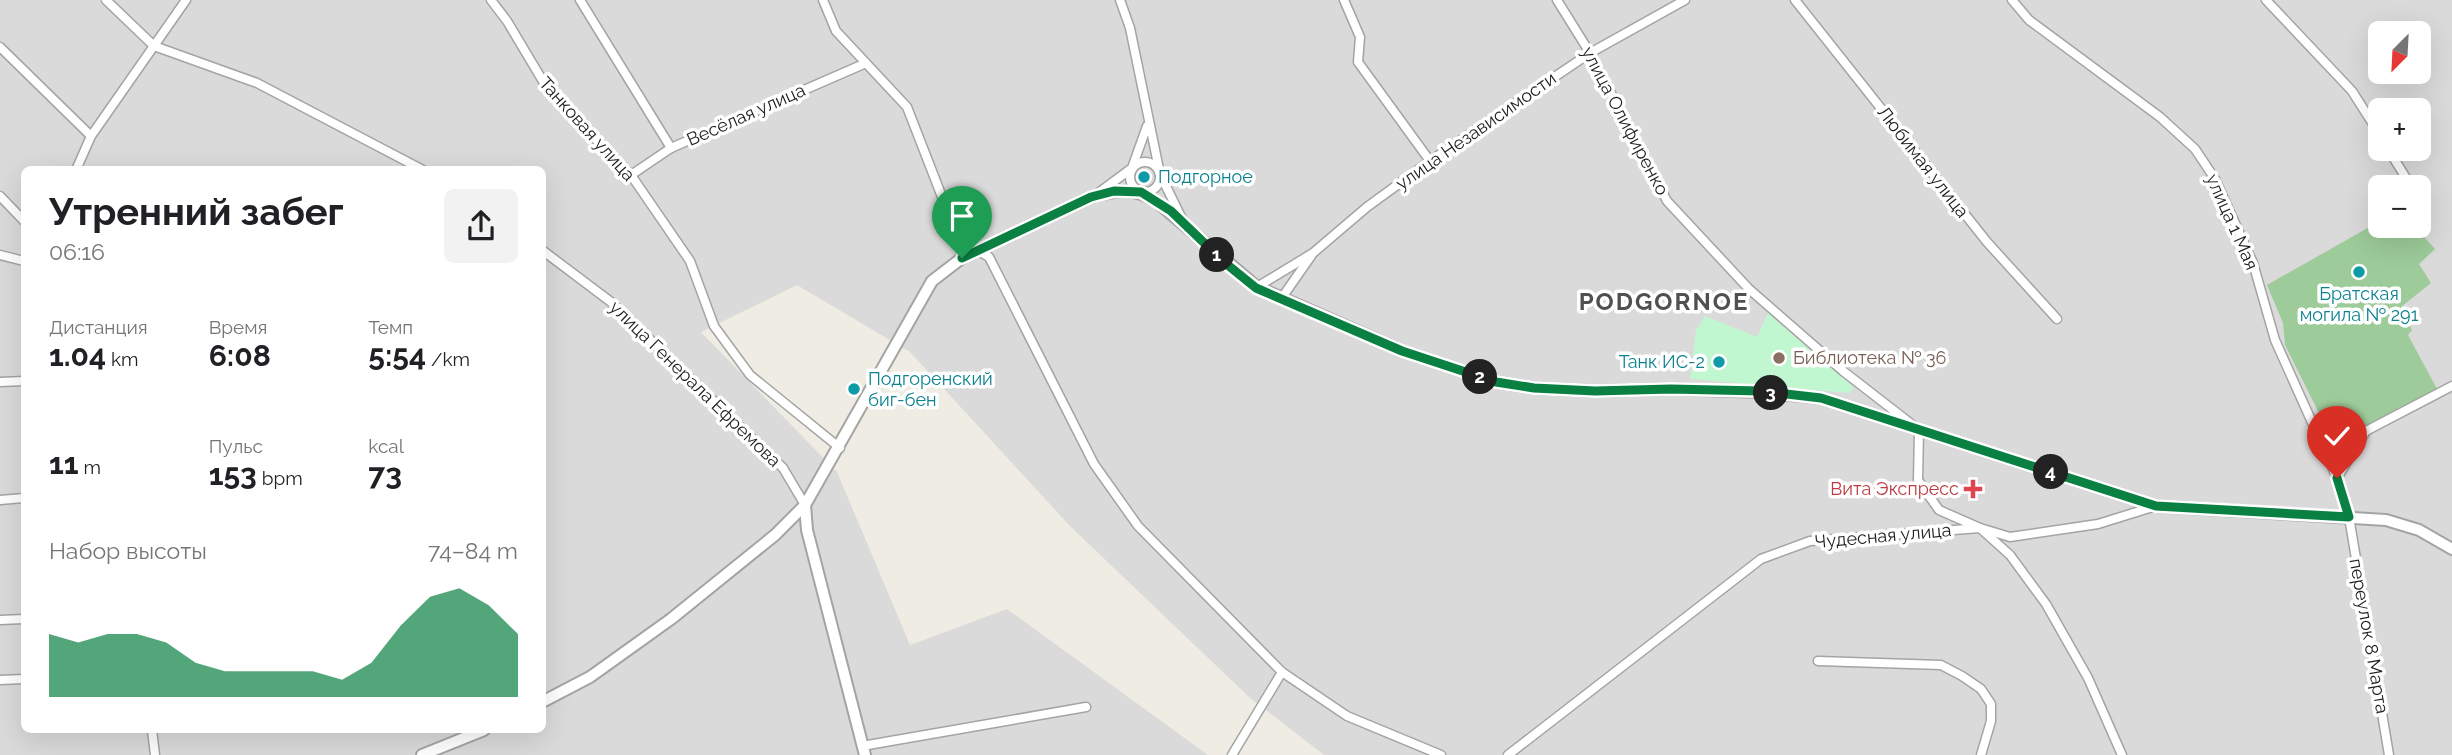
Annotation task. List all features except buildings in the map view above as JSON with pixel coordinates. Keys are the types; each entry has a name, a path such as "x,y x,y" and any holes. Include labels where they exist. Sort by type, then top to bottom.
{"street":[{"path":"106,0 154,46 257,83 415,166"},
{"path":"78,166 91,136 186,0"},
{"name":"Танковая улица","path":"491,0 507,20 550,93 631,175 690,261 714,326 750,375 840,448"},
{"name":"Весёлая улица","path":"580,0 671,148 866,63"},
{"path":"824,0 836,31 907,107 951,220 965,243 989,257 1094,464 1138,526 1282,672 1347,716 1441,755"},
{"path":"1120,0 1130,28 1160,174 1184,223"},
{"path":"1344,0 1360,37 1358,62 1430,161"},
{"name":"улица Олифиренко","path":"1557,0 1590,53 1667,201 1749,289 1843,370 1919,430"},
{"name":"улица Независимости","path":"1313,253 1367,207 1430,161 1590,53 1685,0"},
{"name":"Любимая улица","path":"1795,0 1987,242 2057,319"},
{"name":"улица 1 Мая","path":"2012,0 2029,20 2160,117 2195,149 2208,169 2253,262 2275,340 2337,478 2349,517"},
{"path":"2266,0 2352,91 2368,116"},
{"path":"0,47 91,136"},
{"path":"1148,116 1143,144 1132,168 1130,182 1184,223 1224,262 1256,288 1402,351 1496,382 1534,388 1595,391 1710,390 1821,398 2156,506 2386,520 2419,530 2452,548"},
{"path":"631,175 671,148"},
{"path":"546,700 590,677 671,618 775,535 806,505 840,448 921,296 946,269 1091,197 1140,162 1150,163 1160,174"},
{"path":"1091,197 1114,191 1141,192 1156,188 1160,174"},
{"path":"0,196 21,218"},
{"name":"улица Генерала Ефремова","path":"546,253 611,302 783,468 806,505 807,530 863,750 1086,707"},
{"path":"1281,299 1313,253"},
{"path":"1256,288 1313,253"},
{"path":"0,255 21,260"},
{"path":"0,382 21,381"},
{"path":"2337,478 2365,431 2452,386"},
{"path":"1919,430 1917,480 1939,510 1980,528 2010,555 2046,604 2088,678 2122,755"},
{"path":"0,499 21,498"},
{"name":"Чудесная улица","path":"1508,755 1761,559 1810,541 1980,528 2010,537 2098,524 2156,506"},
{"name":"переулок 8 Марта","path":"2349,517 2389,755"},
{"path":"0,620 21,619"},
{"path":"1818,661 1941,665 1962,676 1981,690 1991,704 1991,721 1981,755"},
{"path":"1232,755 1282,672"},
{"path":"0,680 21,679"},
{"path":"152,733 155,755"},
{"path":"422,755 477,733"}],"shaded area":[{"path":"0,0 2452,0 2452,755 1324,755 1249,697 1070,526 910,352 797,285 701,332 837,472 910,645 1007,609 1208,755 0,755"}],"green space":[{"path":"2368,228 2368,238 2425,238 2435,249 2419,264 2431,283 2401,307 2412,330 2408,335 2437,389 2335,445 2285,345 2283,323 2267,285"},
{"path":"1768,313 1852,386 1853,390 1849,393 1690,379 1696,330 1705,316 1757,337"}],"place":[{"name":"Подгорное","path":"1144,177"},
{"name":"Братская могила № 291","path":"2359,272"},
{"name":"Библиотека № 36","path":"1779,358"},
{"name":"Танк ИС-2","path":"1719,362"},
{"name":"Подгоренский биг-бен","path":"854,389"},
{"name":"Вита Экспресс","path":"1973,489"}],"district":[{"name":"PODGORNOE","path":"1664,302"}],"route":[{"path":"962,258 998,244 1091,197 1114,191 1141,192 1171,211 1224,262 1256,288 1402,351 1496,382 1534,388 1595,391 1761,391 1821,398 1852,405 1919,430 2156,506 2349,517 2337,478"}]}
